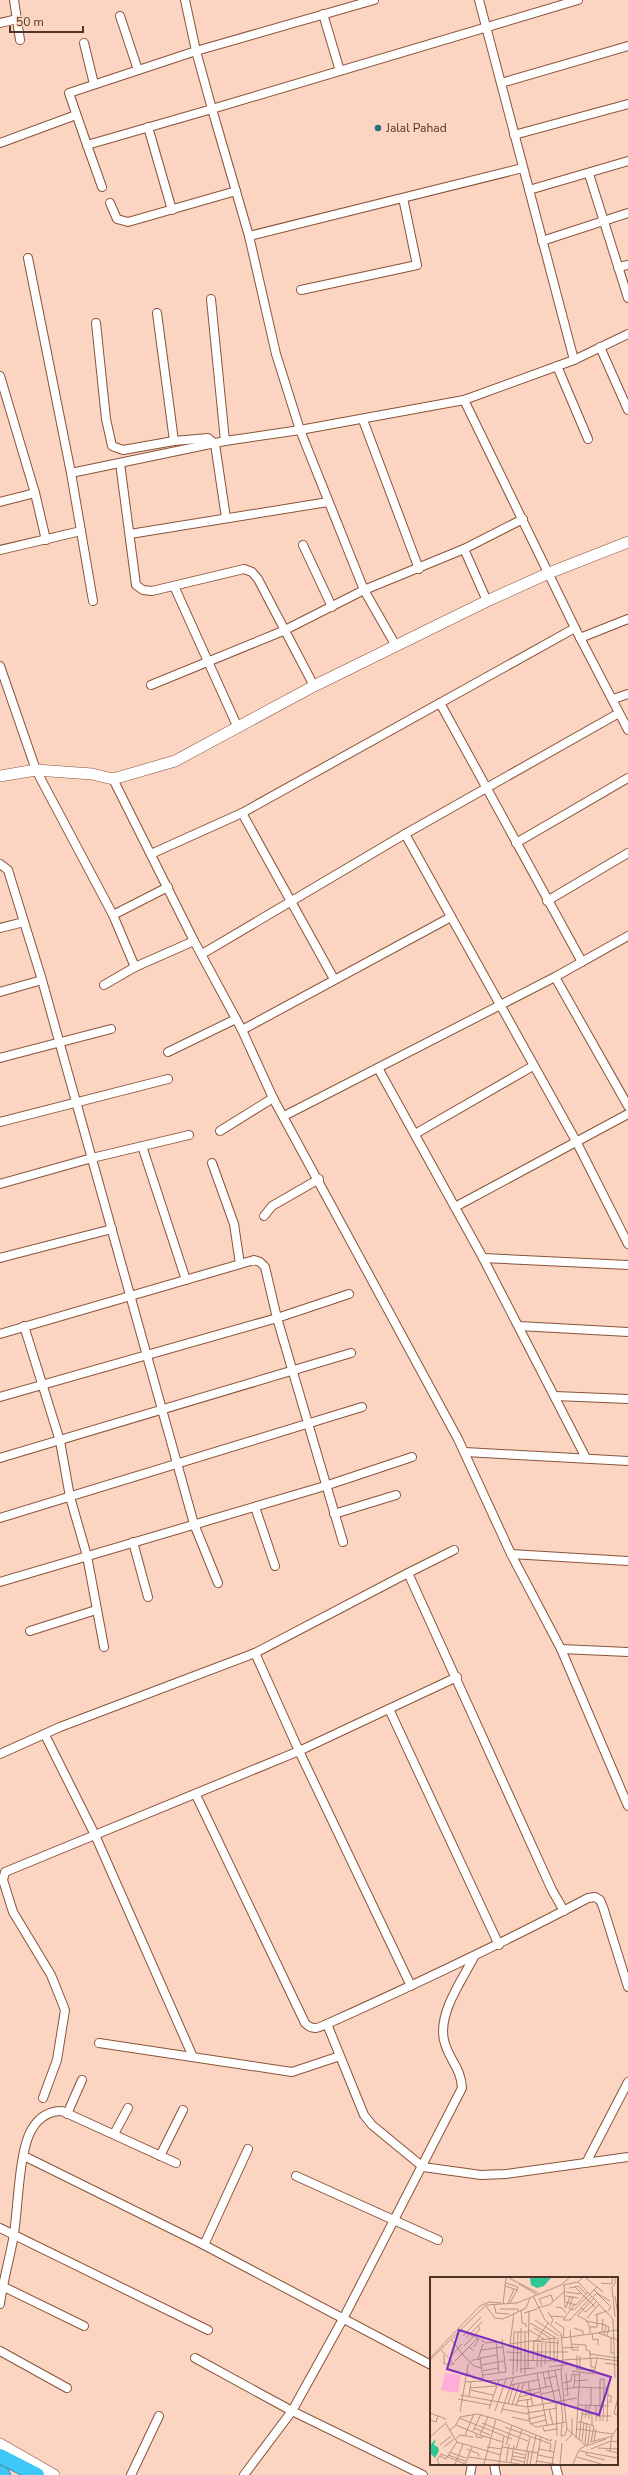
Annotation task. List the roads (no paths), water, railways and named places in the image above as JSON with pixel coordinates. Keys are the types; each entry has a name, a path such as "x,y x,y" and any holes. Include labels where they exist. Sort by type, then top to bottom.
{"highway":[{"path":"0,2456 37,2475"}],"street":[{"path":"14,0 20,40"},
{"path":"185,0 196,51 249,236 276,354 300,430 364,590 396,646"},
{"path":"102,186 69,93 196,51 374,0"},
{"path":"479,0 574,360"},
{"path":"87,145 578,0"},
{"path":"323,14 340,71"},
{"path":"120,16 138,70"},
{"path":"0,23 17,20"},
{"path":"84,43 94,84"},
{"path":"500,83 628,46"},
{"path":"514,135 628,104"},
{"path":"0,143 76,115"},
{"path":"148,127 172,210"},
{"path":"529,190 589,174 628,161"},
{"path":"249,236 523,168"},
{"path":"589,174 628,298"},
{"path":"110,203 117,219 122,222 172,210 236,191"},
{"path":"301,290 417,265 404,198"},
{"path":"542,242 628,213"},
{"path":"28,258 71,473 93,601"},
{"path":"618,267 628,265"},
{"path":"211,299 225,442"},
{"path":"157,313 174,441"},
{"path":"96,323 106,419 112,446 123,450 174,441 208,438 215,444 226,518"},
{"path":"71,473 225,442 363,420 464,400 574,360 628,334"},
{"path":"600,347 628,410"},
{"path":"557,366 588,439"},
{"path":"0,377 35,493 46,540"},
{"path":"464,400 550,573 575,628 628,730"},
{"path":"363,420 418,569"},
{"path":"120,463 136,585 143,590 152,591 244,569 252,572 258,579 283,631 314,686"},
{"path":"0,502 35,493"},
{"path":"130,534 328,502"},
{"path":"151,685 283,631 332,608 364,590 464,549 523,519"},
{"path":"0,550 80,532"},
{"path":"0,776 36,770 92,774 113,779 175,762 314,686 487,601 550,573 628,542"},
{"path":"303,545 332,608"},
{"path":"464,549 487,601"},
{"path":"174,586 238,728"},
{"path":"580,638 628,619"},
{"path":"151,854 242,813 575,628"},
{"path":"0,666 36,770 113,915 135,967"},
{"path":"613,699 628,694"},
{"path":"440,703 582,962"},
{"path":"202,954 405,834 619,713"},
{"path":"516,843 628,778"},
{"path":"113,779 194,941 242,1030 273,1098 319,1179 465,1452 511,1554 561,1649 628,1806"},
{"path":"242,813 290,903 334,979"},
{"path":"405,834 576,1141 628,1244"},
{"path":"548,900 628,852"},
{"path":"0,864 8,870 42,980 57,1042 92,1158 194,1524 218,1584"},
{"path":"113,915 168,887"},
{"path":"242,1030 451,917"},
{"path":"0,928 24,922"},
{"path":"284,1116 555,977 628,936"},
{"path":"104,985 135,967 194,941"},
{"path":"555,977 628,1106"},
{"path":"0,992 42,980"},
{"path":"168,1052 236,1019"},
{"path":"0,1058 111,1029"},
{"path":"415,1134 534,1066"},
{"path":"378,1068 483,1258 586,1458"},
{"path":"0,1122 168,1079"},
{"path":"220,1131 273,1098"},
{"path":"455,1207 628,1114"},
{"path":"0,1184 92,1158 189,1135"},
{"path":"142,1146 186,1280"},
{"path":"212,1163 234,1224 240,1264"},
{"path":"264,1216 272,1206 319,1179"},
{"path":"0,1258 112,1229"},
{"path":"483,1258 628,1265"},
{"path":"0,1334 254,1260 260,1262 264,1267 292,1372 343,1542"},
{"path":"0,1397 277,1318 349,1294"},
{"path":"24,1326 41,1385 60,1441 70,1497 87,1556 104,1647"},
{"path":"519,1326 628,1332"},
{"path":"0,1458 162,1409 292,1372 351,1353"},
{"path":"554,1396 628,1399"},
{"path":"0,1518 362,1407"},
{"path":"465,1452 628,1461"},
{"path":"0,1582 325,1486 412,1457"},
{"path":"334,1514 396,1495"},
{"path":"255,1507 275,1566"},
{"path":"133,1542 148,1597"},
{"path":"0,1754 45,1734 255,1653 454,1550"},
{"path":"511,1554 628,1561"},
{"path":"408,1573 457,1677 552,1890 564,1911"},
{"path":"30,1631 96,1610"},
{"path":"561,1649 628,1652"},
{"path":"255,1653 298,1751 411,1986"},
{"path":"43,2098 57,2060 65,2010 51,1975 13,1912 2,1875 5,1872 298,1751 389,1710 457,1677"},
{"path":"389,1710 499,1945"},
{"path":"45,1734 95,1836 193,2057"},
{"path":"196,1794 305,2023 316,2029 474,1957 588,1898 595,1897 600,1900 628,1987"},
{"path":"244,2475 292,2411 343,2319 462,2088 461,2076 444,2039 444,2027 446,2013 474,1957"},
{"path":"327,2024 361,2107 372,2125 423,2166 487,2175 506,2174 628,2157"},
{"path":"98,2043 292,2072 340,2056"},
{"path":"67,2114 82,2080"},
{"path":"586,2163 628,2082"},
{"path":"114,2134 128,2108"},
{"path":"160,2156 183,2110"},
{"path":"0,2304 1,2286 14,2235 24,2156 32,2129 43,2116 52,2111 67,2114 176,2163"},
{"path":"204,2245 248,2149"},
{"path":"24,2156 204,2245 430,2364"},
{"path":"296,2176 438,2240"},
{"path":"0,2228 208,2330"},
{"path":"1,2286 84,2326"},
{"path":"0,2350 66,2388"},
{"path":"195,2358 292,2411 423,2475"},
{"path":"131,2475 159,2416"},
{"path":"0,2444 54,2475"},
{"path":"470,2475 472,2465"},
{"path":"494,2465 496,2475"},
{"path":"555,2465 558,2475"}],"place":[{"name":"Jalal Pahad","path":"378,128"}]}
